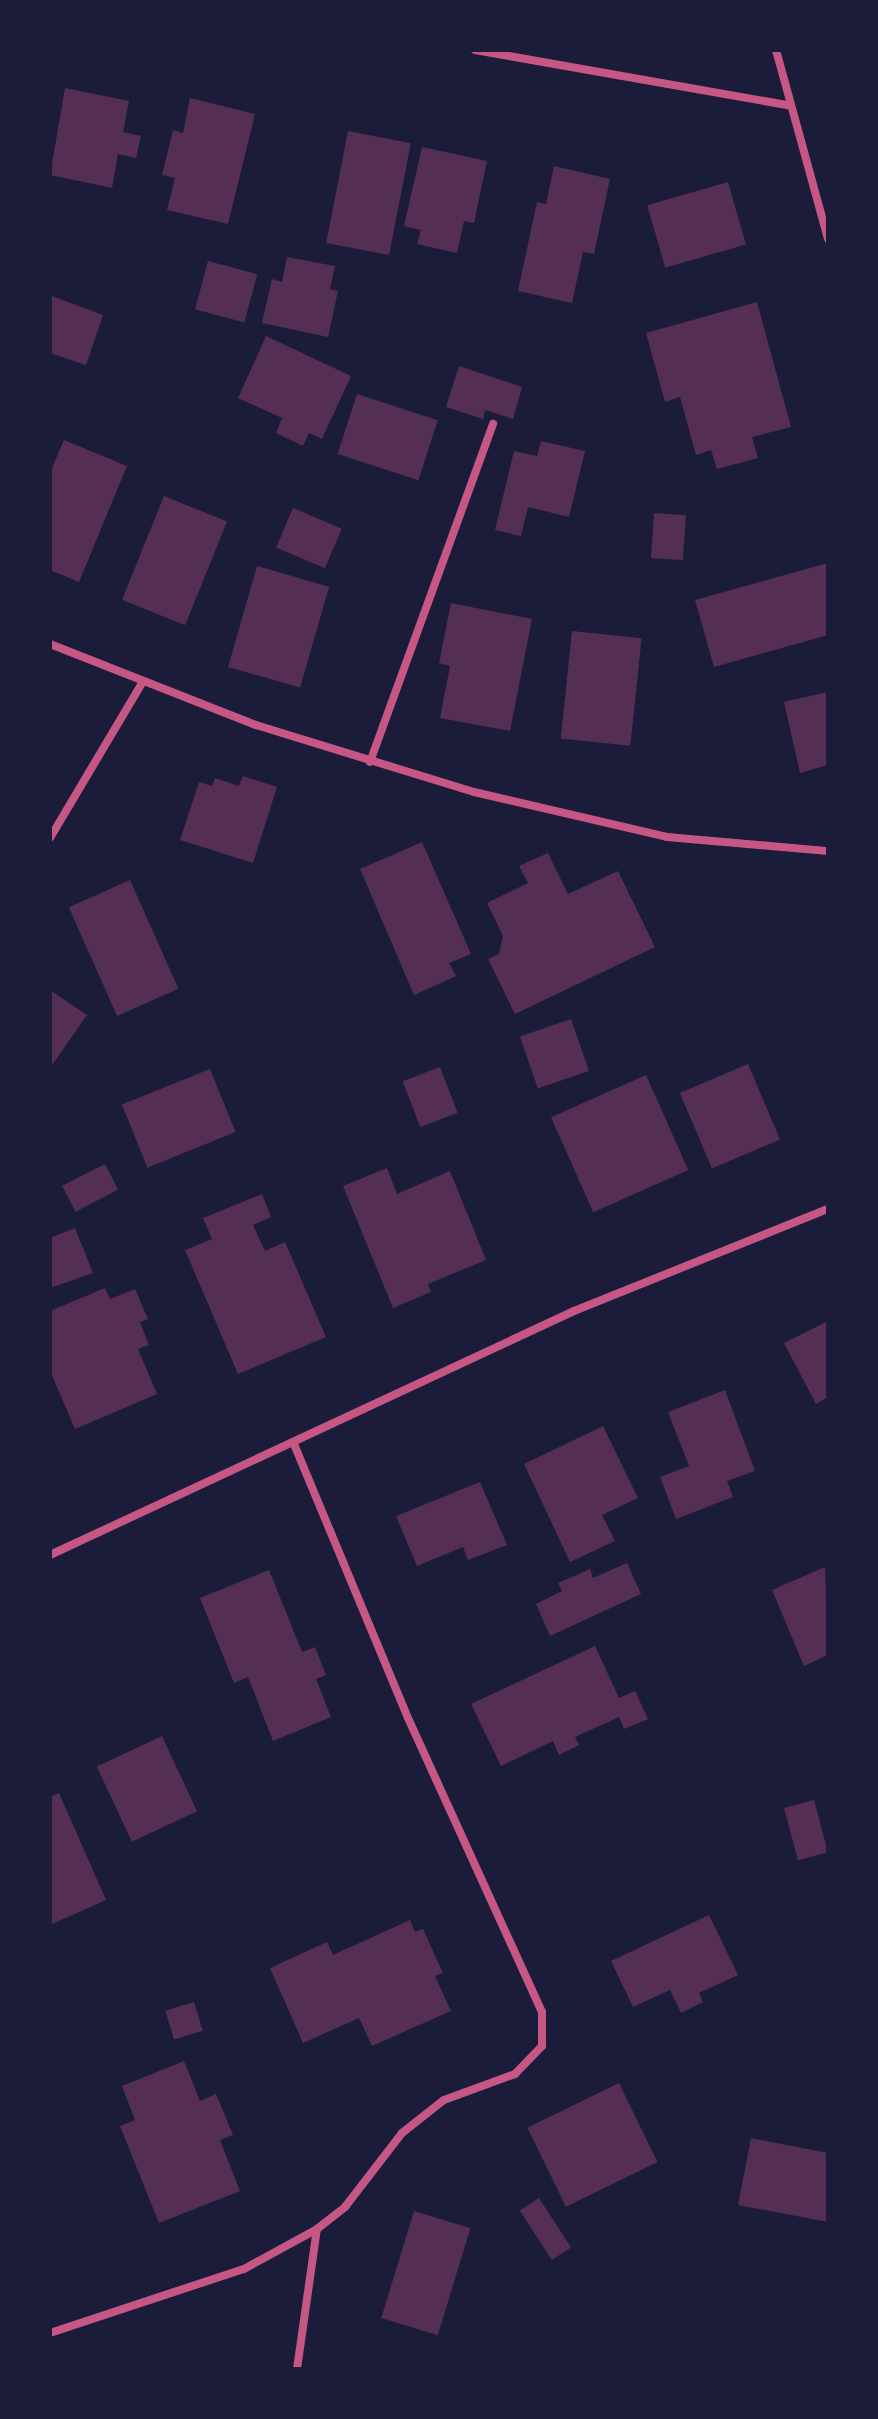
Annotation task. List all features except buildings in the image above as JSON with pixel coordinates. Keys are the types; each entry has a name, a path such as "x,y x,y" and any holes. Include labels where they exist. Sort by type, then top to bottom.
{"street":[{"path":"475,50 791,106"},
{"path":"776,50 828,239"},
{"path":"370,762 493,424"},
{"path":"50,644 142,683 370,762 667,837 828,851"},
{"path":"50,838 142,683"},
{"path":"50,1555 574,1311 828,1209"},
{"path":"50,2333 244,2269 317,2229 345,2207 402,2133 444,2100 515,2074 542,2046 542,2012 408,1718 294,1444"},
{"path":"297,2369 317,2229"}]}
